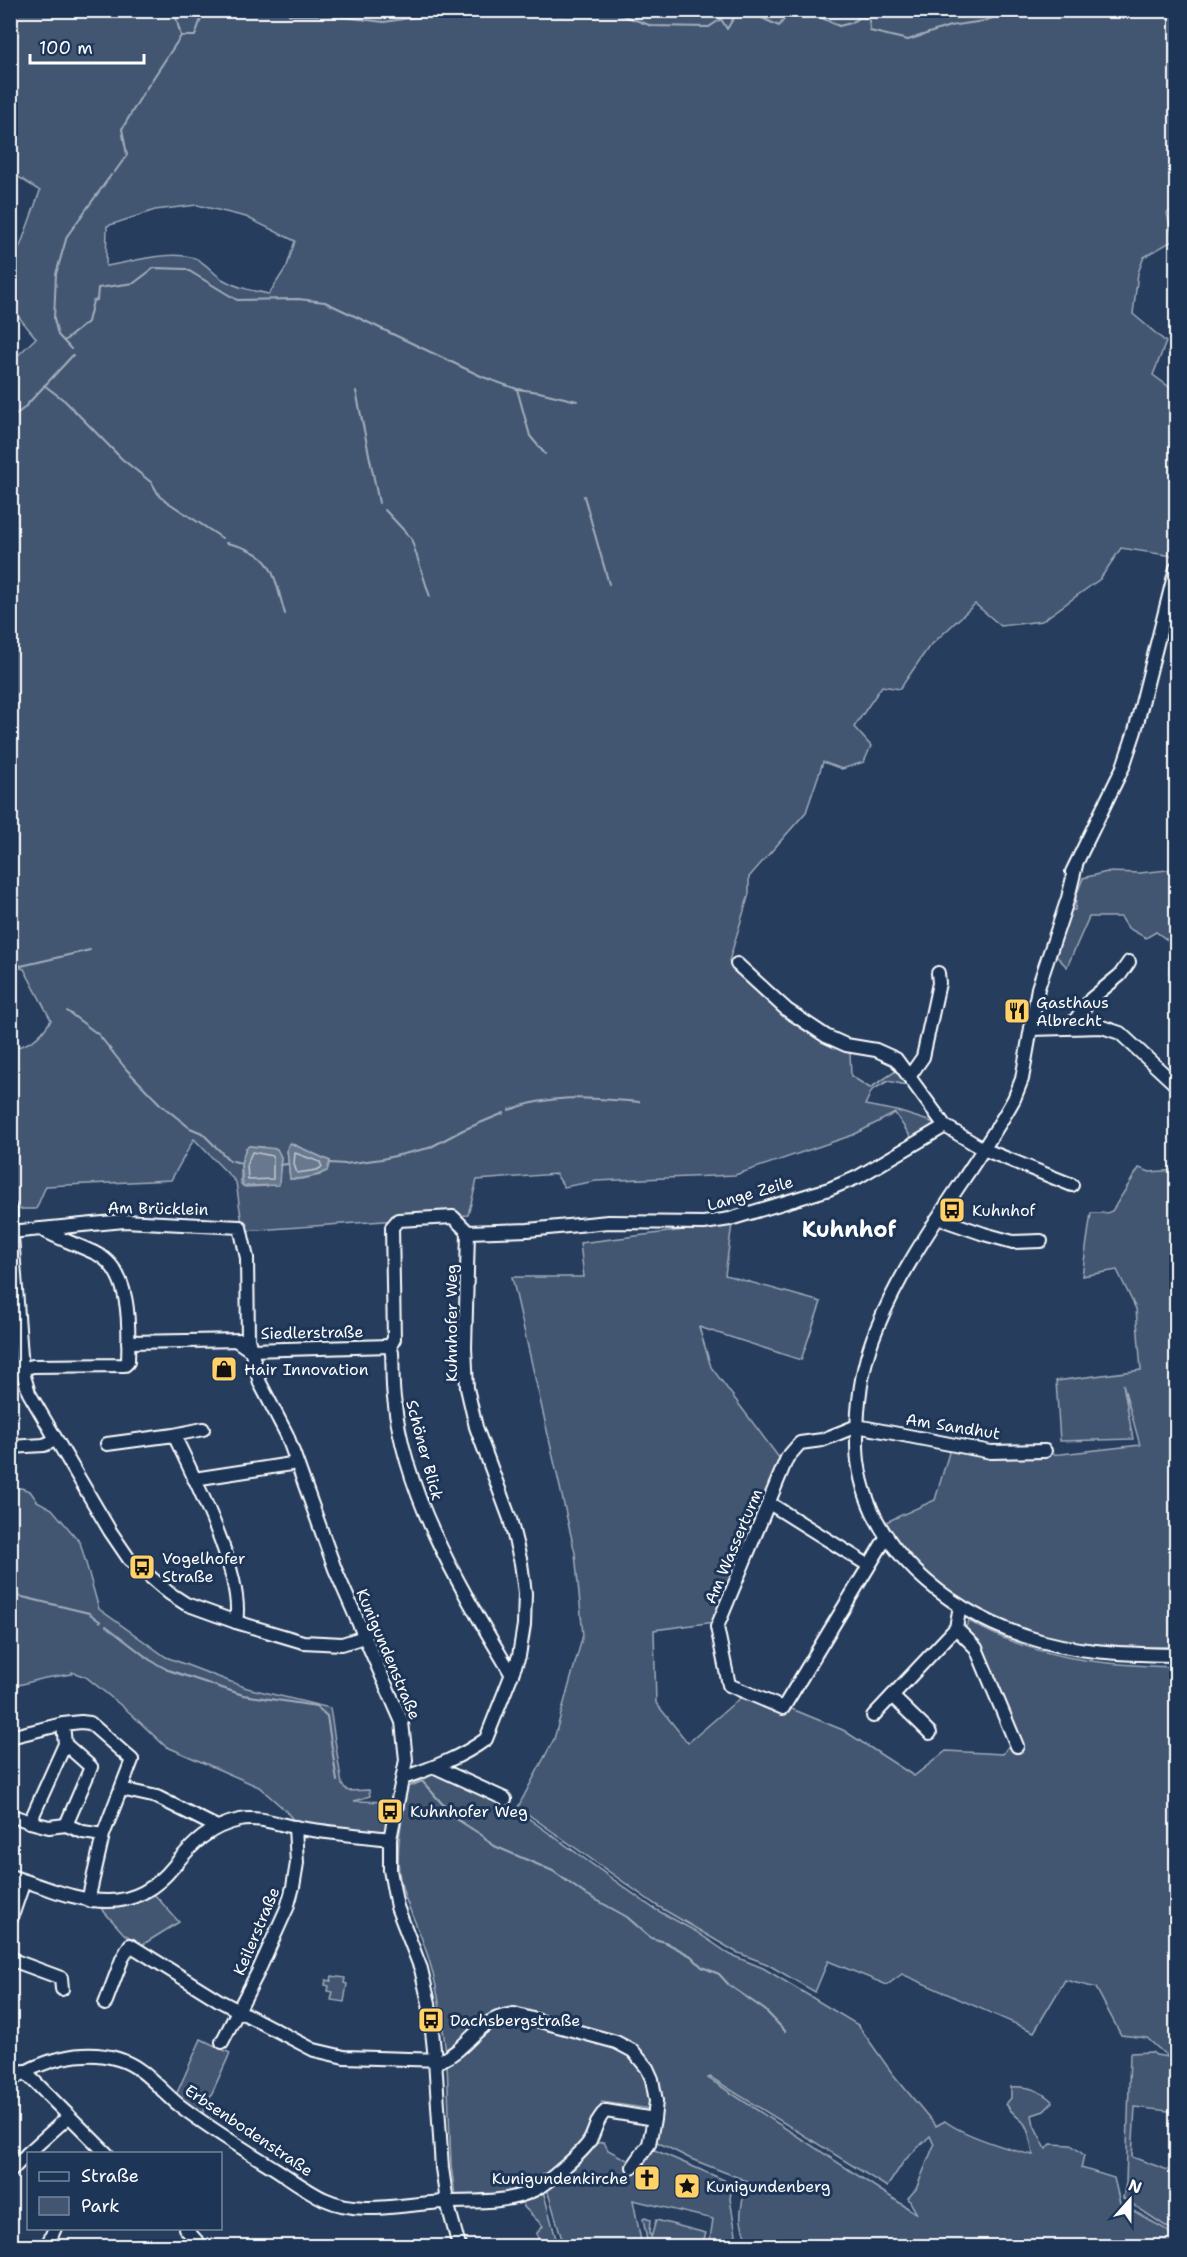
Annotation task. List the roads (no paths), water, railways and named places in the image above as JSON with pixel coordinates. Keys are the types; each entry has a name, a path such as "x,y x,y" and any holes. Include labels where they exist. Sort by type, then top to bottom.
{"street":[{"path":"1176,568 1136,731 1123,767 1066,884 1053,920 1022,1079 1014,1099 916,1251 876,1330 860,1390 858,1426 858,1462 874,1515 886,1536 907,1563 929,1585 960,1606 1024,1636 1070,1648 1116,1654 1176,1655"},
{"path":"1043,970 1064,914 1076,865"},
{"path":"1070,1027 1091,999 1120,975 1129,963"},
{"path":"737,964 787,1010 826,1036 846,1045 876,1050 896,1059 945,1126 983,1149 1072,1185"},
{"path":"909,1077 923,1057 939,983 938,973"},
{"path":"1031,1029 1102,1027 1120,1034 1176,1085"},
{"name":"Lange Zeile","path":"468,1232 528,1230 608,1222 704,1223 730,1219 829,1189 858,1177 945,1126"},
{"path":"10,1209 16,1369 110,1531 129,1559 169,1593 186,1604 266,1632 320,1644 342,1644 364,1637"},
{"name":"Schöner Blick","path":"468,1232 453,1217 398,1220 394,1223 394,1339 390,1346 394,1399 411,1471 426,1515 456,1579 512,1675"},
{"path":"938,1218 1013,1242 1041,1241"},
{"name":"Am Brücklein","path":"12,1232 124,1221 240,1227"},
{"name":"Kunigundenstraße","path":"240,1227 247,1258 245,1343 260,1383 286,1435 335,1569 402,1722 406,1751 403,1778 390,1839 390,1870 398,1907 421,1969 427,1993 435,2060 442,2168 447,2202 458,2242"},
{"path":"16,1369 33,1366 125,1365 128,1362 125,1302 120,1280 110,1264 98,1255 40,1228"},
{"name":"Kuhnhofer Weg","path":"403,1778 435,1767 474,1748 486,1739 519,1656 524,1625 525,1593 521,1563 510,1519 476,1426 467,1388 465,1348 468,1232"},
{"name":"Siedlerstraße","path":"128,1342 390,1346"},
{"name":"Am Sandhut","path":"858,1426 991,1452 1045,1451"},
{"name":"Am Wasserturm","path":"858,1426 822,1440 800,1443 787,1458 717,1628 729,1685 783,1708 886,1536"},
{"path":"107,1444 203,1429"},
{"path":"174,1434 209,1512 228,1564 239,1609 236,1622"},
{"path":"10,1447 44,1445 56,1440"},
{"path":"194,1479 291,1464"},
{"path":"769,1503 868,1565"},
{"path":"873,1716 956,1628 960,1606"},
{"path":"956,1628 976,1648 1017,1746"},
{"path":"892,1696 930,1732"},
{"path":"10,1737 63,1724 90,1723 132,1760 103,1835 90,1901"},
{"path":"30,1822 65,1744 63,1724"},
{"path":"65,1744 91,1767 66,1826"},
{"path":"435,1767 506,1799"},
{"path":"122,1790 157,1797 218,1827"},
{"path":"10,1815 49,1827 66,1826 83,1832 103,1835"},
{"path":"10,1876 90,1901 117,1902 148,1892 163,1880 193,1843 218,1827 241,1819 263,1820 295,1827 390,1839"},
{"name":"Keilerstraße","path":"222,2042 258,1972 287,1908 297,1863 295,1827"},
{"path":"10,1922 24,1881"},
{"path":"105,2004 122,1959 130,1945 182,1978 285,2036 314,2050 344,2057 442,2060 487,2022 499,2016 514,2014 616,2042 633,2051 647,2068 652,2079 656,2101 649,2144 633,2167"},
{"path":"10,1955 15,1960 61,1978 63,1989"},
{"name":"Erbsenbodenstraße","path":"10,2080 24,2071 64,2057 90,2055 118,2059 137,2067 201,2121 324,2199 351,2207 383,2208 447,2202"},
{"path":"24,2071 104,2152"},
{"path":"447,2202 506,2200 536,2189 584,2148 589,2142 600,2115 606,2111 654,2119"},
{"path":"29,2152 68,2117"},
{"path":"10,2172 27,2154"},
{"path":"47,2247 55,2230"},
{"path":"186,2230 201,2247"},
{"path":"458,2242 470,2247"}],"water":[{"path":"290,1143 330,1161 327,1171 310,1177 290,1179 287,1149"},
{"path":"249,1146 277,1149 281,1157 279,1185 243,1186 241,1163 246,1148"}],"waterway":[{"path":"114,173 127,155 122,129 181,36 174,10"},
{"path":"183,36 195,36 204,10"},
{"path":"285,10 290,15 328,15 384,22 461,10"},
{"path":"503,10 562,15 578,10"},
{"path":"758,16 779,26 788,14 795,10"},
{"path":"798,10 839,26 851,23 860,17 869,19 870,31 908,40 950,26 984,21 1012,10"},
{"path":"1036,10 1107,16 1147,10"},
{"path":"611,11 652,26 709,27 721,19 727,29 736,14 749,13"},
{"path":"71,349 58,335 54,319 56,274 67,236 111,175"},
{"path":"64,341 88,322 93,301 97,300 98,288 134,283 154,268 186,269 237,300 298,299 325,302 483,377 517,389 577,401"},
{"path":"10,419 23,409 73,355"},
{"path":"44,385 65,401 122,459 152,483 160,497 222,538"},
{"path":"517,389 530,436 545,454"},
{"path":"356,391 379,503"},
{"path":"584,496 609,584"},
{"path":"385,510 411,538 430,597"},
{"path":"226,543 254,552 269,566 285,614"},
{"path":"10,960 21,966 90,950"},
{"path":"67,1011 99,1035 126,1069 160,1104 190,1128 202,1133 230,1161"},
{"path":"509,1110 542,1101 574,1098 639,1102"},
{"path":"330,1163 345,1164 382,1159 429,1148 463,1130 504,1113"},
{"path":"233,1161 241,1163"},
{"path":"280,1165 288,1164"},
{"path":"10,1594 89,1613 94,1617"},
{"path":"95,1618 101,1622"},
{"path":"106,1626 150,1660 168,1670 243,1695 316,1706 327,1716 337,1781"},
{"path":"410,1786 422,1781 455,1818 483,1836 492,1845 553,1871 582,1892 627,1917 651,1938 665,1942 691,1956 702,1967 719,1974 729,1985 765,2010 785,2031"}],"place":[{"name":"Gasthaus Albrecht","path":"1017,1011"},
{"name":"Kuhnhof","path":"952,1210"},
{"name":"Hair Innovation","path":"224,1369"},
{"name":"Vogelhofer Straße","path":"142,1567"},
{"name":"Kuhnhofer Weg","path":"390,1811"},
{"name":"Dachsbergstraße","path":"431,2020"},
{"name":"Kunigundenkirche","path":"647,2178"},
{"name":"Kunigundenberg","path":"687,2186"}],"district":[{"name":"Kuhnhof","path":"849,1229"}]}
